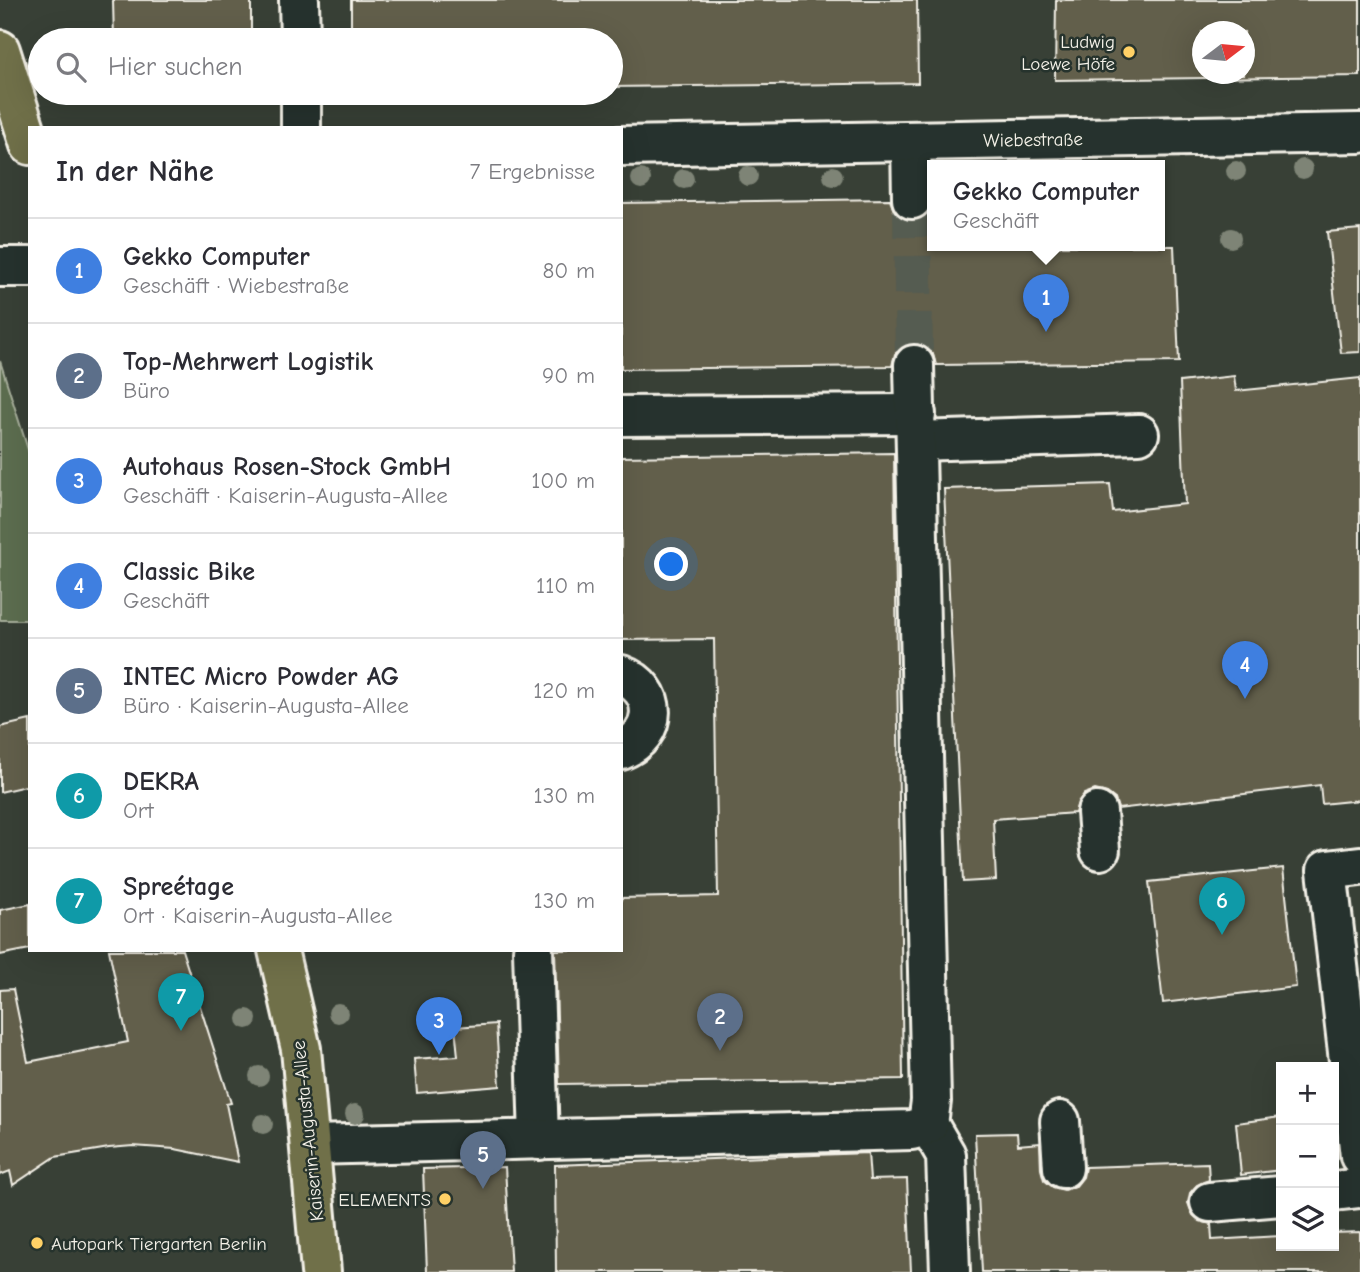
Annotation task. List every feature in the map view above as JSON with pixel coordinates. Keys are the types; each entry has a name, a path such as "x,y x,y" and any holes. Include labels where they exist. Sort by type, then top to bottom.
{"main road":[{"path":"0,50 28,139"},
{"name":"Kaiserin-Augusta-Allee","path":"278,952 301,1049 321,1272"}],"street":[{"path":"299,0 300,28"},
{"path":"300,105 301,126"},
{"name":"Wiebestraße","path":"623,146 1360,133"},
{"path":"911,141 912,199"},
{"path":"0,267 28,267"},
{"path":"914,365 931,1101 928,1124 946,1155 950,1272"},
{"path":"623,416 1139,433"},
{"path":"623,676 638,685 648,699 650,708 644,734 623,749"},
{"path":"1097,812 1100,850"},
{"path":"1360,866 1326,870 1360,1156"},
{"path":"533,952 539,1140"},
{"path":"1060,1121 1063,1168"},
{"path":"310,1146 912,1130 928,1124"},
{"path":"1339,1190 1360,1188"},
{"path":"1210,1202 1276,1196"}],"green space":[{"path":"0,361 28,450 28,620 0,620"}],"building":[{"path":"113,0 251,0 251,28 114,28"},
{"path":"351,0 917,0 918,83 623,87 623,28 351,28"},
{"name":"Ludwig Loewe Höfe","path":"1056,0 1360,0 1360,76 1255,77 1255,21 1192,21 1192,78 1055,80"},
{"path":"890,199 894,211 902,218 912,221 924,217 927,212 927,251 1165,251 1165,246 1174,246 1179,362 936,365 933,354 925,346 913,343 902,347 895,354 892,366 623,369 623,203"},
{"path":"1360,229 1360,352 1341,353 1327,232"},
{"path":"1234,376 1236,391 1360,378 1360,800 1322,804 1320,785 1118,809 1115,799 1107,793 1095,790 1084,794 1075,813 993,819 996,880 963,882 944,489 1110,484 1113,512 1185,504 1180,382"},
{"path":"894,453 903,1079 559,1084 555,952 623,952 623,898 718,896 714,639 623,640 623,457"},
{"path":"28,720 28,785 0,792 0,727"},
{"path":"1283,868 1296,987 1163,1003 1149,882"},
{"path":"28,904 28,949 0,955 0,910"},
{"path":"109,952 183,952 231,1103 226,1104 238,1162 175,1149 133,1146 55,1157 13,1185 10,1171 0,1175 0,990 13,989 28,1062 128,1042"},
{"path":"496,1024 500,1086 417,1093 414,1059 458,1056 455,1027"},
{"path":"1276,1118 1276,1171 1241,1175 1236,1123"},
{"path":"1017,1133 1018,1145 1040,1143 1044,1180 1053,1187 1064,1190 1076,1186 1083,1177 1085,1167 1208,1163 1209,1180 1197,1185 1190,1193 1188,1203 1193,1215 1200,1221 1211,1224 1212,1240 1276,1236 1276,1251 1339,1251 1339,1233 1360,1232 1360,1272 982,1272 975,1134"},
{"path":"868,1153 870,1180 907,1179 911,1272 556,1272 555,1165"},
{"path":"505,1167 511,1272 427,1272 423,1169"}],"tunnel":[{"path":"912,199 914,365"}],"place":[{"name":"Ludwig Loewe Höfe","path":"1129,52"},
{"name":"Gekko Computer","path":"1046,332"},
{"name":"Classic Bike","path":"1245,699"},
{"name":"DEKRA","path":"1222,935"},
{"name":"Spreétage","path":"181,1031"},
{"name":"Top-Mehrwert Logistik","path":"720,1051"},
{"name":"Autohaus Rosen-Stock GmbH","path":"439,1055"},
{"name":"INTEC Micro Powder AG","path":"483,1189"},
{"name":"ELEMENTS","path":"445,1199"},
{"name":"Autopark Tiergarten Berlin","path":"37,1243"}]}
